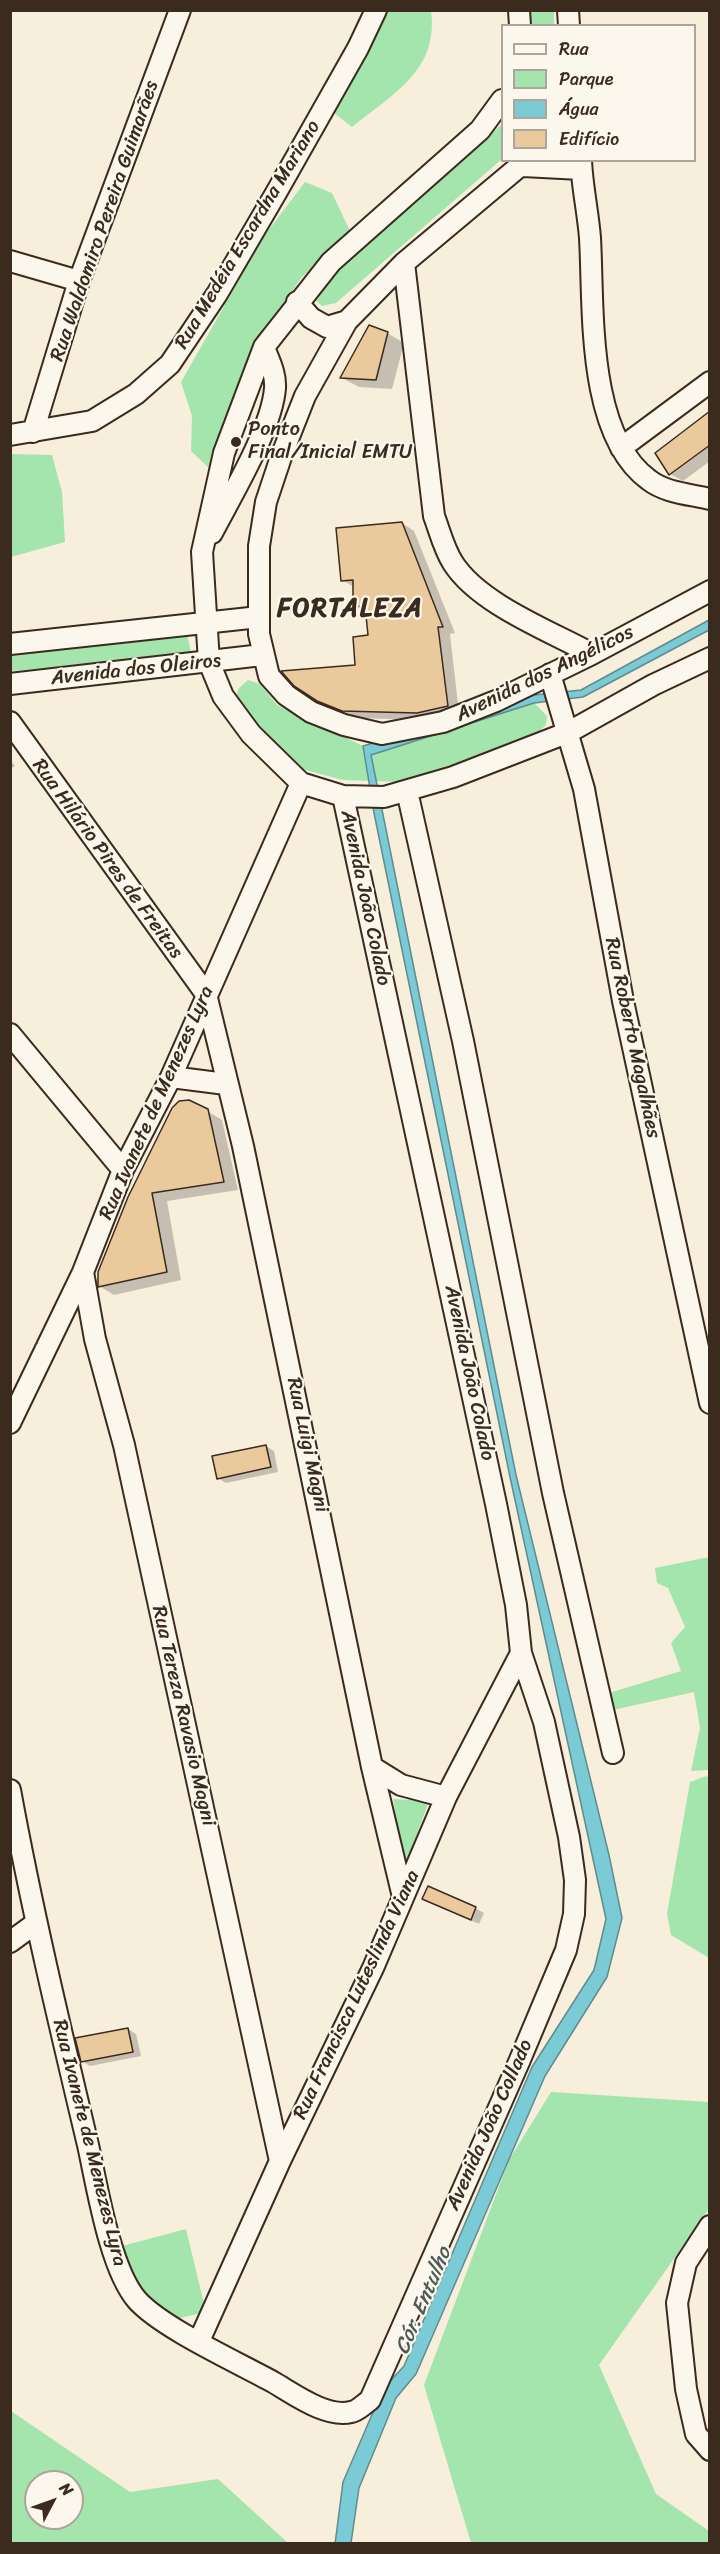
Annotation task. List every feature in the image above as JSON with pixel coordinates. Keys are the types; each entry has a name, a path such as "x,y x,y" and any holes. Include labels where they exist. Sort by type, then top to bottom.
{"street":[{"name":"Rua Waldomiro Pereira Guimarães","path":"33,432 79,281 180,10"},
{"name":"Rua Medéia Escardna Mariano","path":"10,435 92,421 136,394 170,364 217,294 271,203 358,48 376,10"},
{"path":"501,101 480,130 331,262 297,302 264,347 224,453 202,552 209,662 223,696 251,734 301,783 343,796 384,796 407,791 569,732 653,685 710,658"},
{"path":"525,163 581,165 588,210 599,382 606,415 621,448 648,479 664,489 710,499"},
{"name":"Avenida dos Angélicos","path":"525,163 404,263 347,321 305,396 266,502 259,546 262,655 269,676 286,695 311,711 344,725 382,734 443,722 496,701 592,654 710,591"},
{"path":"10,261 79,281"},
{"path":"404,263 434,516 444,544 465,579 490,598 592,654"},
{"path":"297,302 311,318 327,327 347,321"},
{"path":"202,552 250,461 271,407 275,388 274,372 264,347"},
{"path":"621,448 710,382"},
{"name":"Avenida dos Oleiros","path":"10,644 260,617"},
{"name":"Avenida dos Oleiros","path":"10,684 262,655"},
{"name":"Rua Roberto Magalhães","path":"550,674 584,789 623,1001 710,1403"},
{"name":"Rua Hilário Pires de Freitas","path":"10,722 206,994"},
{"name":"Rua Ivanete de Menezes Lyra","path":"10,1423 82,1272 123,1170 171,1077 301,783"},
{"path":"407,791 463,1041 553,1493 613,1754"},
{"name":"Avenida João Colado","path":"343,796 496,1504 516,1605 521,1653 544,1722 569,1837 575,1892 574,1914 566,1950"},
{"name":"Rua Luigi Magni","path":"206,994 286,1346 372,1767 403,1897"},
{"path":"10,1034 123,1170"},
{"path":"171,1077 226,1084"},
{"name":"Rua Tereza Ravasio Magni","path":"82,1272 95,1340 124,1445 280,2161"},
{"name":"Rua Francisca Luteslinda Viana","path":"199,2341 280,2161 373,1968 446,1797 521,1653"},
{"path":"372,1767 401,1785 446,1797"},
{"name":"Rua Ivanete de Menezes Lyra","path":"10,1790 15,1837 106,2222 126,2285 137,2301 159,2319 336,2414 354,2412 370,2400"},
{"path":"10,1942 36,1923"},
{"name":"Avenida João Collado","path":"370,2400 566,1950"},
{"path":"710,2226 686,2263 677,2303 687,2390 696,2434 710,2450"}],"green space":[{"path":"376,11 431,11 432,32 428,49 410,79 352,127 334,113 330,96"},
{"path":"529,11 554,11 554,24 531,24"},
{"path":"501,125 501,160 336,303 322,306 313,298 324,279"},
{"path":"305,182 332,193 351,233 301,278 267,329 211,470 191,451 192,416 181,382 264,236"},
{"path":"11,454 52,455 62,492 65,542 11,557"},
{"path":"187,633 192,658 11,671 11,648"},
{"path":"248,680 260,684 277,705 363,746 437,731 534,703 547,716 546,725 529,740 401,782 343,780 298,768 257,728 234,701 239,688"},
{"path":"709,1557 709,1770 691,1771 700,1728 694,1692 613,1710 609,1693 681,1671 671,1643 685,1627 668,1588 657,1583 655,1568"},
{"path":"706,1776 710,1779 709,1958 671,1935 667,1914 690,1782"},
{"path":"393,1799 429,1801 405,1867"},
{"path":"551,2092 709,2102 709,2209 599,2365 656,2494 709,2531 709,2543 471,2543 424,2385 509,2160"},
{"path":"186,2229 206,2312 180,2318 151,2312 126,2285 122,2246"},
{"path":"11,2411 130,2492 218,2479 288,2543 11,2543"}],"water":[{"path":"709,620 709,630 583,697 534,703 371,755 516,1475 609,1855 622,1918 607,1977 545,2076 416,2374 396,2398 359,2488 351,2543 335,2544 343,2482 383,2389 404,2366 532,2067 594,1970 606,1919 510,1477 374,813 363,746 534,695 581,690"}],"building":[{"path":"369,325 388,332 376,380 340,378"},
{"path":"710,411 710,445 669,475 655,453"},
{"path":"402,522 443,627 438,627 448,706 417,713 342,711 317,701 294,686 281,671 355,665 353,637 368,635 365,606 353,607 353,580 341,581 336,528"},
{"path":"189,1100 208,1109 224,1182 152,1193 167,1272 98,1287 98,1272 128,1197 172,1108 179,1101"},
{"path":"266,1445 271,1467 217,1479 212,1456"},
{"path":"428,1886 476,1907 471,1920 422,1899"},
{"path":"128,2028 133,2052 81,2062 75,2038"}],"place":[{"name":"Ponto Final/Inicial EMTU","path":"236,442"}],"district":[{"name":"FORTALEZA","path":"350,609"}],"water label":[{"name":"Cór. Entulho","path":"424,2301"}]}
